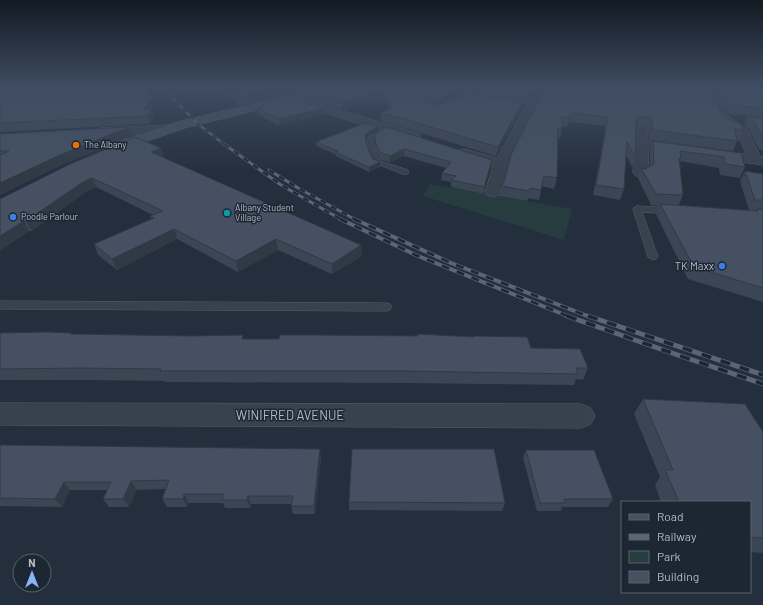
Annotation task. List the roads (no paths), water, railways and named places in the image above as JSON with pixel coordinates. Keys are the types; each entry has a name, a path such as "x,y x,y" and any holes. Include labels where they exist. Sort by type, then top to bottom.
{"street":[{"path":"100,153 170,129 227,115"},
{"path":"345,115 426,141"},
{"path":"492,192 523,115"},
{"path":"722,117 750,120"},
{"path":"722,117 727,122 742,130 759,161"},
{"path":"87,133 170,129"},
{"path":"641,173 641,137 698,152 759,161"},
{"path":"449,148 502,164"},
{"name":"WINIFRED AVENUE","path":"0,414 581,416"}],"lane":[{"path":"389,129 370,139 371,149 377,162 405,172"},
{"path":"653,257 637,209 684,211"},
{"path":"0,305 386,307"}],"railway":[{"path":"189,115 198,124 225,145"},
{"path":"224,144 281,185 341,220"},
{"path":"269,170 355,219"},
{"path":"355,219 451,263 590,317"},
{"path":"341,220 418,256 570,317"},
{"path":"567,316 763,384"},
{"path":"588,316 763,375"}],"place":[{"name":"The Albany","path":"76,145"},
{"name":"Albany Student Village","path":"227,213"},
{"name":"Poodle Parlour","path":"13,217"},
{"name":"TK Maxx","path":"722,266"}]}
